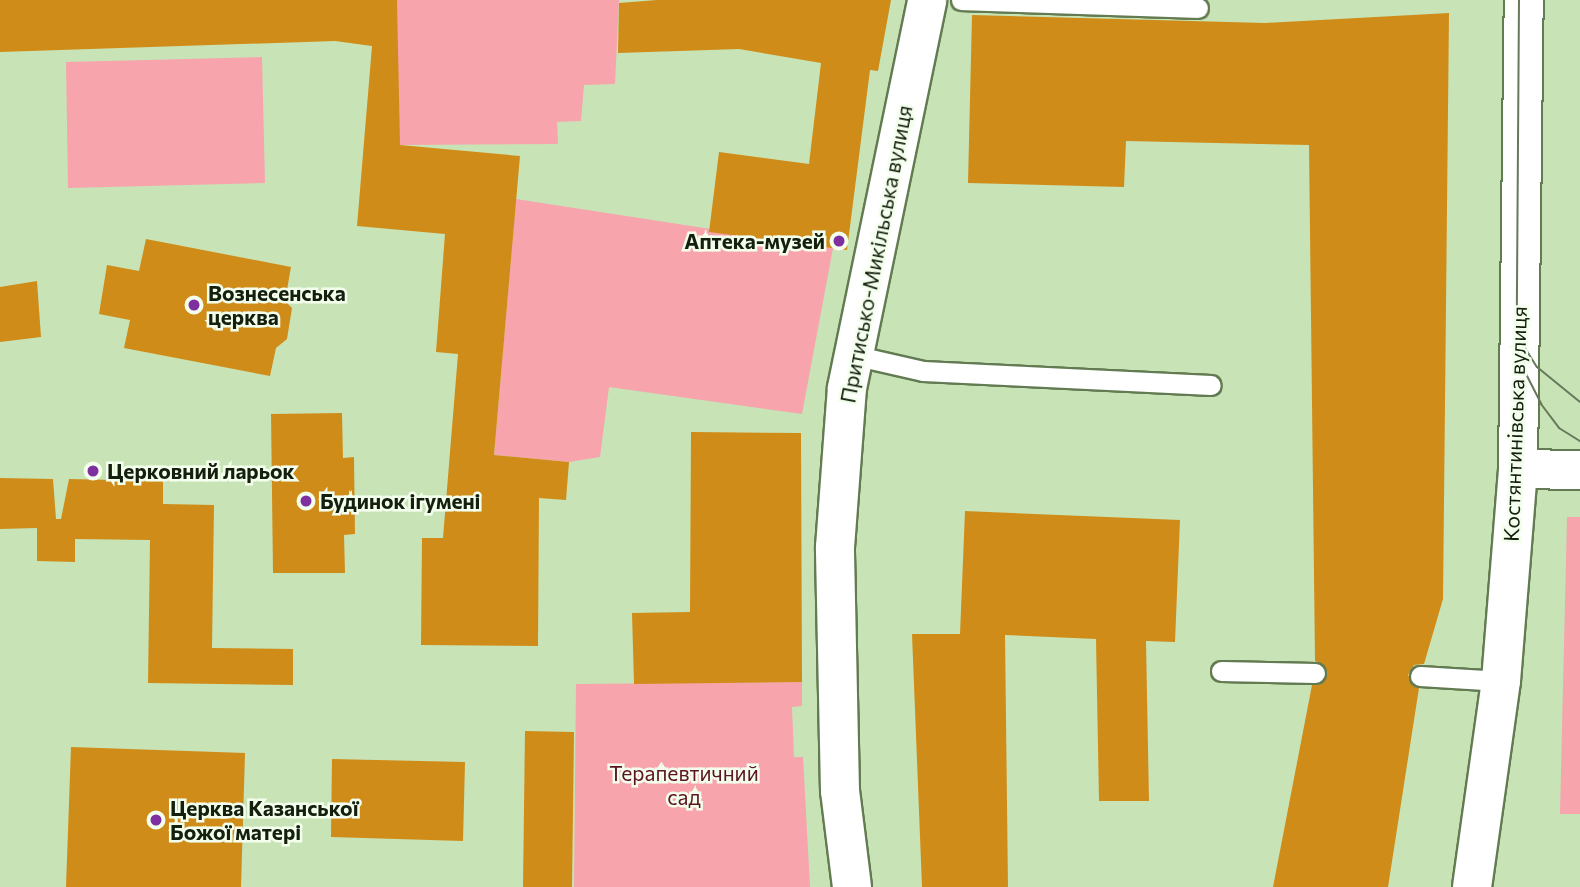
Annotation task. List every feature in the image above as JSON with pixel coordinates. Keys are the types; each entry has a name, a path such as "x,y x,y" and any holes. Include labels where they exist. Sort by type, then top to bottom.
{"street":[{"name":"Притисько-Микільська вулиця","path":"852,887 840,790 835,547 853,355 927,0"},
{"name":"Костянтинівська вулиця","path":"1472,887 1501,681 1518,469 1524,0"},
{"path":"1518,469 1580,470"}],"lane":[{"path":"961,0 1198,8"},
{"path":"853,355 923,371 1211,385"},
{"path":"1221,671 1315,673"},
{"path":"1420,676 1501,681"}],"green space":[{"path":"397,0 619,0 615,84 584,85 581,121 557,122 558,144 398,145"},
{"path":"262,57 265,183 68,188 66,62"},
{"path":"516,199 833,248 802,414 609,387 600,457 569,462 494,455"},
{"path":"1567,517 1580,517 1580,814 1560,814"},
{"name":"Терапевтичний сад","path":"802,682 802,706 792,707 794,757 803,757 810,887 574,887 576,684"}],"building":[{"path":"0,0 397,0 400,145 520,156 494,455 569,462 566,500 539,498 538,646 421,645 422,538 443,538 458,354 436,352 445,234 357,226 372,46 335,41 0,52"},
{"path":"657,0 891,0 878,71 870,70 847,250 709,232 719,152 809,164 821,63 739,49 618,53 619,3"},
{"path":"1449,13 1443,599 1424,664 1414,665 1408,675 1419,688 1388,887 1273,887 1312,685 1321,683 1327,674 1325,667 1315,661 1309,145 1126,141 1124,187 968,183 972,15 1265,23"},
{"name":"Вознесенська церква","path":"146,239 291,267 285,301 292,308 287,339 276,348 270,376 124,348 130,320 99,314 107,265 139,271"},
{"path":"37,281 41,337 0,342 0,287"},
{"name":"Будинок ігумені","path":"342,413 343,458 354,457 355,534 344,535 345,573 273,573 271,414"},
{"path":"691,432 801,433 802,682 634,684 632,613 690,612"},
{"path":"0,478 53,479 56,519 61,519 69,479 163,481 163,504 214,505 212,648 293,649 293,685 148,683 150,540 75,539 75,562 37,561 37,528 0,529"},
{"path":"965,511 1180,520 1175,642 1146,641 1149,801 1099,801 1096,639 1005,635 1008,887 922,887 912,634 960,634"},
{"path":"525,731 574,732 572,887 523,887"},
{"name":"Церква Казанської Божої матері","path":"71,747 245,753 241,887 66,887"},
{"path":"332,759 465,762 463,841 331,837"}],"tram line":[{"path":"1519,0 1517,320 1525,372 1541,404 1559,428 1580,441"},
{"path":"1525,348 1537,367 1580,402"}],"place":[{"name":"Аптека-музей","path":"839,241"},
{"name":"Вознесенська церква","path":"194,305"},
{"name":"Церковний ларьок","path":"93,471"},
{"name":"Будинок ігумені","path":"306,501"},
{"name":"Церква Казанської Божої матері","path":"156,820"}]}
